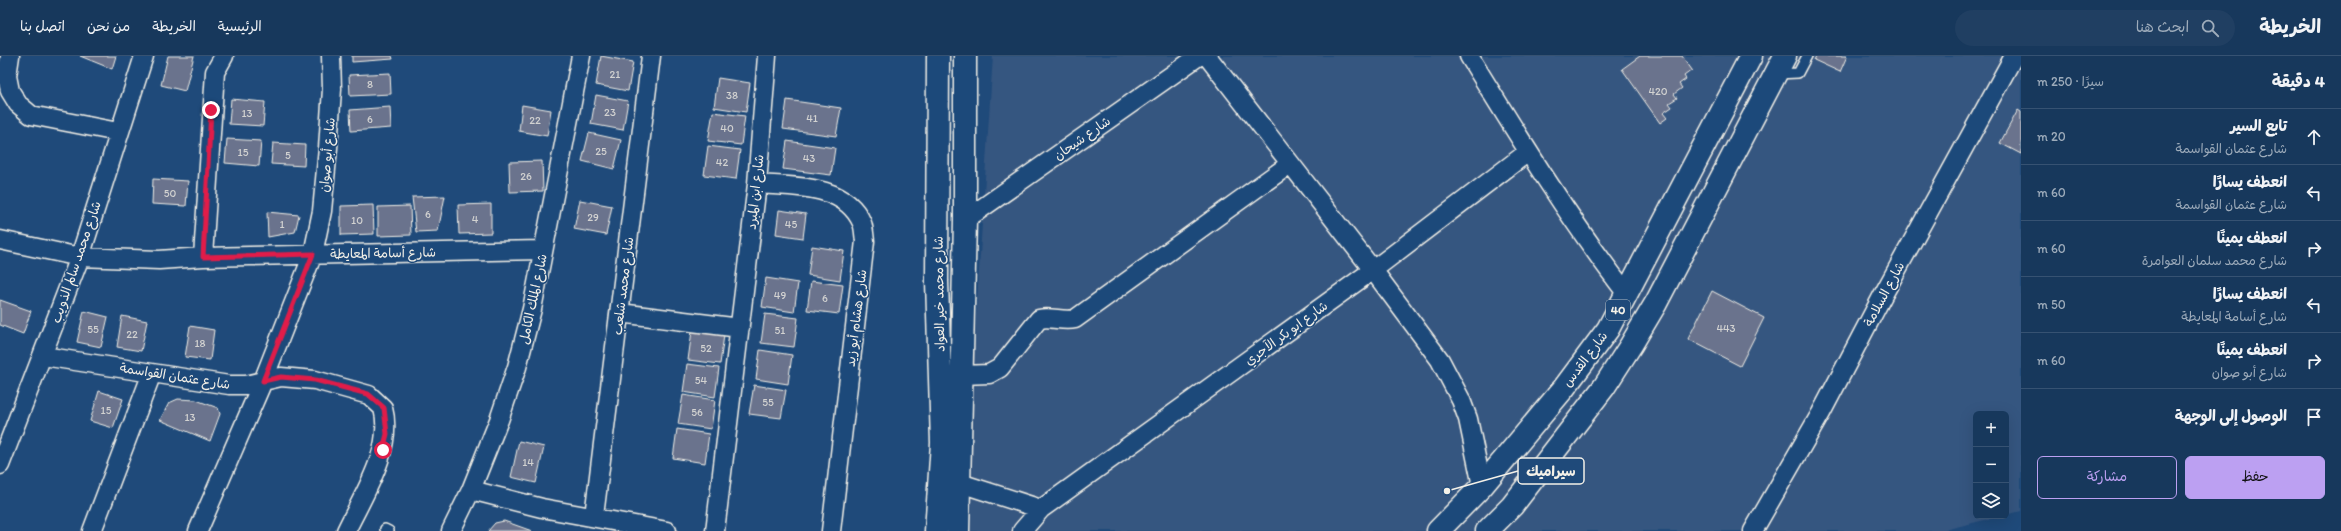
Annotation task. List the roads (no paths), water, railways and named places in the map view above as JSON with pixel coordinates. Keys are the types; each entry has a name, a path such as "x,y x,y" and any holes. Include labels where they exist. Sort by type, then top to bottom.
{"main road":[{"name":"شارع محمد خير العواد","path":"936,531 942,443 937,281 938,56"},
{"name":"شارع محمد خير العواد","path":"958,531 965,220 964,56"},
{"name":"شارع القدس","path":"1438,531 1482,486 1586,360 1608,329 1751,56"},
{"name":"40","path":"1488,531 1512,506 1604,387 1631,346 1656,303 1780,65"}],"street":[{"path":"10,56 7,76 10,91 18,104 31,115 118,132"},
{"name":"شارع محمد سالم الذويب","path":"0,465 80,257 118,132 144,56"},
{"path":"203,257 213,87 215,72 224,56"},
{"name":"شارع أبو صوان","path":"198,531 263,381 313,254 322,211 328,148 332,89 331,56"},
{"name":"شارع الملك الكامل","path":"450,531 471,490 518,368 532,309 580,56"},
{"name":"شارع محمد شلعب","path":"594,516 651,56"},
{"name":"شارع ابن المبرد","path":"714,531 757,184 767,56"},
{"name":"شارع شيحان","path":"965,220 1198,56"},
{"path":"1207,56 1373,270 1440,360 1461,400 1468,419 1482,486"},
{"path":"1469,56 1528,152 1594,252 1627,294"},
{"name":"شارع السلامة","path":"1753,531 1821,413 1883,295 2014,56"},
{"name":"شارع ابو بكر الآجري","path":"1022,531 1041,509 1373,270 1528,152"},
{"path":"962,375 990,374 1000,368 1038,319 1052,317 1069,320 1075,319 1290,164"},
{"name":"شارع هشام أبو زيد","path":"757,184 821,189 838,196 862,222 865,241 831,531"},
{"name":"شارع أسامة المعايطة","path":"0,240 80,257 159,260 203,257 313,254 543,250"},
{"path":"620,313 740,328"},
{"name":"شارع عثمان القواسمة","path":"43,356 229,385 246,386 281,377 315,380 368,394 384,408 387,434 383,450 346,531"},
{"path":"92,531 152,373"},
{"path":"960,483 1041,509"},
{"path":"471,490 542,508 594,516 658,530"}],"lane":[{"path":"1780,65 1798,73 1807,56"}],"place":[{"name":"سيراميك","path":"1447,491"}]}
